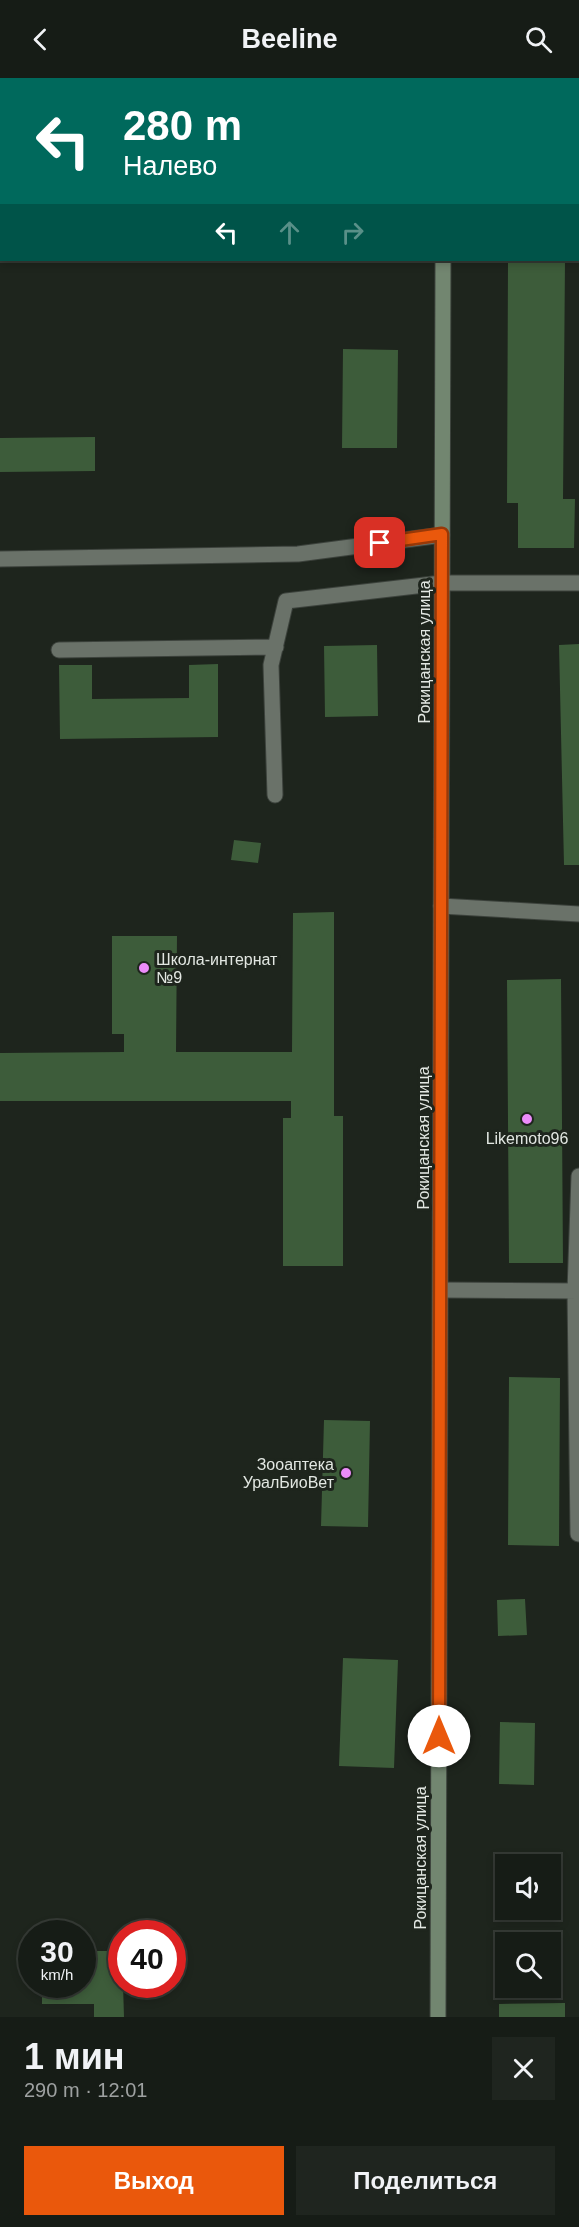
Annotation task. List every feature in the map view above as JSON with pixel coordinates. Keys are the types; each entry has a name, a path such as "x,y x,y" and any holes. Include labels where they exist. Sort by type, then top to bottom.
{"street":[{"name":"Рокицанская улица","path":"438,2017 443,261"},
{"path":"0,560 298,554 442,534"},
{"path":"274,795 271,665 286,601 442,583 579,583"},
{"path":"59,650 276,647"},
{"path":"441,906 579,914"},
{"path":"578,1534 579,1176"},
{"path":"441,1290 577,1291"}],"building":[{"path":"508,261 565,261 563,499 575,499 574,548 518,548 518,503 507,503"},
{"path":"343,349 398,350 397,448 342,448"},
{"path":"95,437 95,471 0,472 0,438"},
{"path":"579,644 579,865 564,865 559,645"},
{"path":"377,645 378,716 325,717 324,646"},
{"path":"218,664 218,737 60,739 59,665 92,665 92,699 189,698 189,665"},
{"path":"234,840 261,843 258,863 231,860"},
{"path":"334,912 334,1116 343,1116 343,1266 283,1266 283,1118 291,1118 291,1101 0,1101 0,1053 124,1052 124,1034 112,1034 112,936 177,936 176,1052 292,1052 293,913"},
{"path":"561,979 563,1263 509,1263 507,980"},
{"path":"509,1377 560,1378 559,1546 508,1545"},
{"name":"Зооаптека УралБиоВет","path":"324,1420 370,1421 368,1527 321,1526"},
{"path":"525,1599 527,1635 498,1636 497,1600"},
{"path":"343,1658 398,1660 394,1768 339,1766"},
{"path":"500,1722 535,1723 534,1785 499,1784"},
{"path":"96,1951 108,1951 108,1998 123,1998 124,2017 94,2017 94,2004 42,2004 42,1998 96,1998"},
{"path":"565,2003 565,2017 499,2017 499,2004"}],"place":[{"name":"Школа-интернат №9","path":"144,968"},
{"name":"Likemoto96","path":"527,1119"},
{"name":"Зооаптека УралБиоВет","path":"346,1473"}],"route":[{"path":"380,543 442,534 439,1736"}]}
